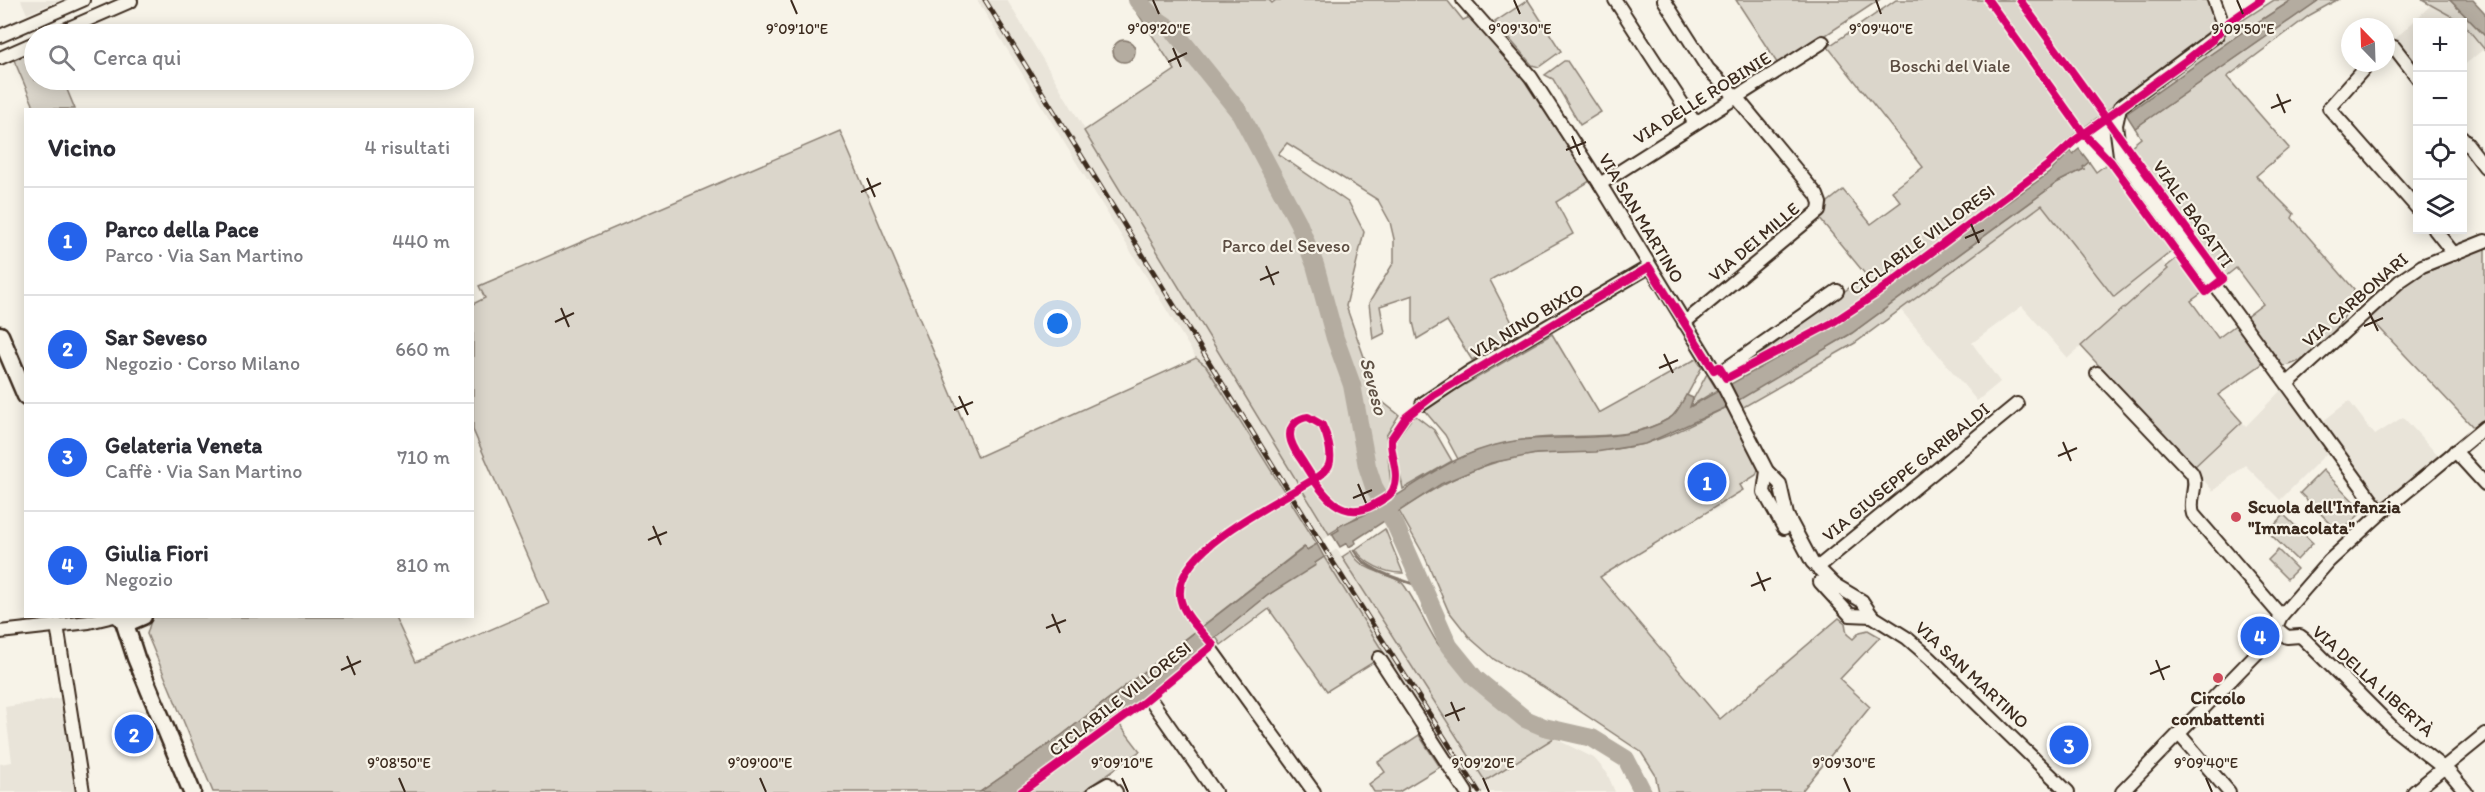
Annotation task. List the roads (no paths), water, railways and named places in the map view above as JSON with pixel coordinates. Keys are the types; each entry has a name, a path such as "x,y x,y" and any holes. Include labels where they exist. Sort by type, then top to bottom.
{"main road":[{"path":"0,335 24,391"},
{"path":"128,618 136,658 192,792"}],"street":[{"path":"28,24 83,0"},
{"name":"VIA SAN MARTINO","path":"1463,0 1531,77 1600,184 1734,404 1767,471 1781,488 1791,525 1817,568 1835,585 1862,601 1872,616 1899,632 1930,658 2068,792"},
{"path":"1615,0 1695,123"},
{"path":"1664,0 1708,69 1737,98"},
{"name":"VIALE BAGATTI","path":"2214,0 2222,22 2217,34 2120,107 2116,124 2120,155 2381,513"},
{"path":"78,24 131,1"},
{"path":"0,36 24,26"},
{"name":"VIA DELLE ROBINIE","path":"1600,184 1823,42"},
{"path":"0,58 24,47"},
{"path":"2395,48 2413,72"},
{"path":"2361,72 2329,108 2413,204"},
{"name":"VIA DEI MILLE","path":"1684,323 1819,211 1817,195 1737,98"},
{"path":"2467,142 2485,167"},
{"path":"2438,234 2454,255"},
{"name":"VIA CARBONARI","path":"2288,383 2400,281 2429,262 2454,255 2485,241"},
{"name":"VIA NINO BIXIO","path":"1422,404 1471,371 1649,267"},
{"path":"1720,380 1837,291"},
{"path":"2097,373 2192,472 2196,482 2190,501 2193,514 2278,622"},
{"name":"VIA GIUSEPPE GARIBALDI","path":"1817,568 2017,404"},
{"path":"2122,792 2263,647 2278,622 2329,561 2381,513 2485,427"},
{"path":"2455,451 2485,484"},
{"name":"VIA SAN MARTINO","path":"1767,471 1766,495 1808,569 1850,615 1872,616"},
{"path":"0,632 57,626 100,618 128,618"},
{"name":"VIA DELLA LIBERTÀ","path":"2278,622 2287,637 2300,636 2304,639 2394,729 2413,741 2451,774 2466,792"},
{"path":"57,626 83,790"},
{"path":"1213,652 1314,792"},
{"path":"1379,658 1466,792"},
{"path":"1153,704 1215,792"},
{"path":"2179,734 2229,792"},
{"path":"2414,792 2485,734"},
{"path":"1094,792 1112,788"}],"waterway":[{"name":"Seveso","path":"1137,0 1152,16 1174,31 1240,113 1298,222 1315,265 1335,338 1352,385 1367,466 1374,487 1395,524 1449,646 1475,678 1525,719 1544,727 1592,738 1626,759 1643,792"},
{"path":"1354,550 1359,558 1375,569 1422,587"}],"railway":[{"path":"985,0 1331,559 1479,792"}],"place":[{"name":"Parco della Pace","path":"1707,482"},
{"name":"Scuola dell'Infanzia \"Immacolata\"","path":"2236,517"},
{"name":"Giulia Fiori","path":"2260,636"},
{"name":"Circolo combattenti","path":"2218,678"},
{"name":"Sar Seveso","path":"134,734"},
{"name":"Gelateria Veneta","path":"2069,745"}],"park label":[{"name":"Boschi del Viale","path":"1950,66"},
{"name":"Parco del Seveso","path":"1286,246"}]}
